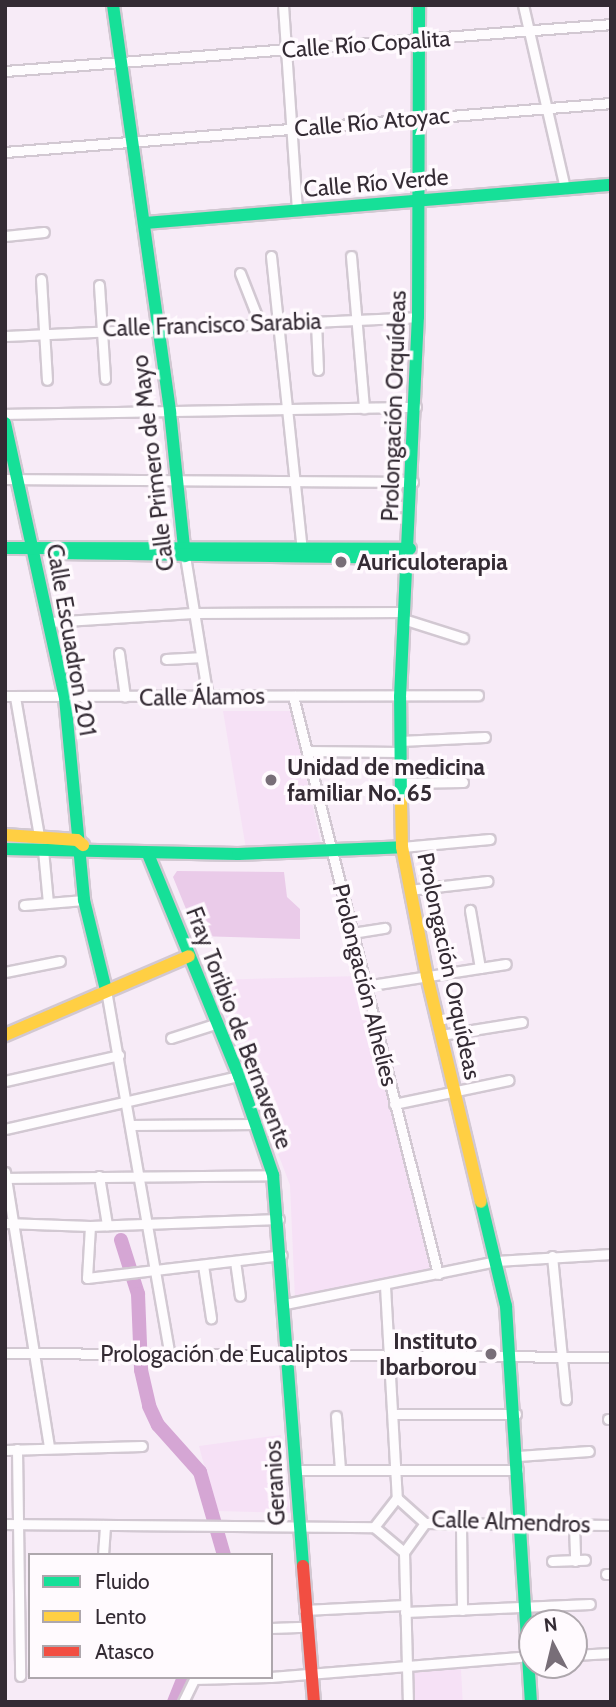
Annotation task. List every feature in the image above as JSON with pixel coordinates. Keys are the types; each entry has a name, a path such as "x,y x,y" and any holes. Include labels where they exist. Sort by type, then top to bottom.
{"street":[{"name":"Calle Primero de Mayo","path":"114,5 170,412 184,551 199,657 208,698"},
{"path":"284,5 297,211"},
{"name":"Prolongación Orquídeas","path":"419,5 418,317 410,553 403,616 400,697 402,847 427,976 495,1261 512,1357 526,1607"},
{"path":"523,5 565,189"},
{"name":"Calle Río Copalita","path":"5,71 419,42 611,24"},
{"name":"Calle Río Atoyac","path":"5,152 611,103"},
{"name":"Calle Río Verde","path":"145,223 611,185"},
{"path":"5,236 44,232"},
{"path":"271,256 292,480 302,552"},
{"path":"351,256 359,320 364,408"},
{"path":"240,273 260,324"},
{"path":"41,279 47,380"},
{"path":"99,285 105,379"},
{"name":"Calle Francisco Sarabia","path":"5,336 101,329 418,317"},
{"path":"316,322 318,370"},
{"path":"5,414 27,417 416,407"},
{"name":"Calle Escuadron 201","path":"5,423 12,480 49,622 65,698 81,846 83,900 106,990"},
{"path":"12,480 413,482"},
{"path":"5,548 410,553"},
{"path":"49,622 193,614 403,616 463,638"},
{"path":"119,653 125,697"},
{"path":"166,659 199,657"},
{"name":"Prolongación Alhelíes","path":"293,695 438,1274"},
{"name":"Calle Álamos","path":"10,697 478,695"},
{"path":"10,697 39,836"},
{"path":"307,751 400,747 485,737"},
{"path":"400,783 463,782"},
{"path":"5,835 39,836 81,846 148,853 331,853 490,839"},
{"path":"5,849 43,850 81,846"},
{"path":"43,850 48,903"},
{"name":"Fray Toribio de Bernavente","path":"148,853 239,1076 273,1175 285,1304"},
{"path":"409,890 487,881"},
{"path":"24,905 83,900"},
{"path":"470,910 480,968"},
{"path":"352,933 385,928"},
{"path":"5,1035 189,956"},
{"path":"5,972 60,961"},
{"path":"365,986 506,964"},
{"path":"106,990 141,1176 170,1357"},
{"path":"441,1035 522,1022"},
{"path":"171,1038 218,1023"},
{"path":"5,1081 119,1055"},
{"path":"5,1129 239,1076"},
{"path":"394,1104 509,1080"},
{"path":"131,1125 257,1124"},
{"path":"5,1172 9,1224 36,1353 49,1446"},
{"path":"100,1175 107,1225"},
{"path":"6,1178 273,1175"},
{"path":"9,1224 90,1226 279,1219"},
{"path":"90,1226 87,1278 282,1255"},
{"path":"285,1304 385,1286 495,1261 611,1254"},
{"path":"552,1256 566,1399"},
{"path":"235,1261 240,1296"},
{"path":"203,1265 211,1318"},
{"path":"374,1527 397,1498 385,1286"},
{"name":"Geranios","path":"285,1304 305,1628 313,1702"},
{"name":"Prologación de Eucaliptos","path":"5,1353 170,1357 389,1354 611,1357"},
{"path":"393,1415 516,1414"},
{"path":"336,1416 340,1469"},
{"path":"5,1450 49,1446 142,1446"},
{"path":"17,1449 20,1676"},
{"path":"518,1456 589,1451"},
{"path":"295,1470 395,1467 518,1469"},
{"name":"Calle Almendros","path":"397,1498 425,1523 611,1525"},
{"path":"408,1702 404,1552 425,1523"},
{"path":"5,1524 374,1527 404,1552"},
{"path":"103,1553 105,1525"},
{"path":"461,1525 462,1610"},
{"path":"552,1562 580,1561 574,1525"},
{"path":"304,1610 462,1610 590,1604"},
{"path":"273,1628 305,1628"},
{"path":"588,1655 611,1654"},
{"path":"273,1677 311,1676 518,1657"},
{"path":"183,1702 194,1679"},
{"name":"Prolongación Orquídeas","path":"530,1679 531,1702"}],"shaded area":[{"name":"Unidad de medicina familiar No. 65","path":"223,711 292,711 322,849 246,849"},
{"path":"177,871 284,872 287,897 300,909 300,939 197,936 173,877"},
{"path":"360,976 436,1273 295,1299 290,1185 212,980"},
{"path":"281,1435 290,1513 216,1511 199,1446"},
{"path":"461,1669 463,1702 413,1702 411,1672"}],"waterway":[{"path":"121,1240 138,1294 141,1370 149,1406 158,1425 200,1472 223,1553"},
{"path":"174,1702 183,1679"}],"traffic: fast":[{"path":"113,5 170,412 185,556"},
{"path":"401,802 400,697 418,317 419,5"},
{"path":"145,223 611,185"},
{"path":"5,423 65,698 84,900 106,990"},
{"path":"5,548 410,549"},
{"path":"57,553 361,557"},
{"path":"5,849 238,854 402,847"},
{"path":"148,854 239,1076 273,1175 303,1566"},
{"path":"481,1202 506,1306 531,1702"}],"traffic: slow":[{"path":"401,802 402,847 427,976 481,1202"},
{"path":"5,835 77,840 83,845"},
{"path":"5,1035 189,956"}],"traffic: jam":[{"path":"303,1566 314,1702"}],"place":[{"name":"Auriculoterapia","path":"341,562"},
{"name":"Unidad de medicina familiar No. 65","path":"271,780"},
{"name":"Instituto Ibarborou","path":"491,1354"}]}
